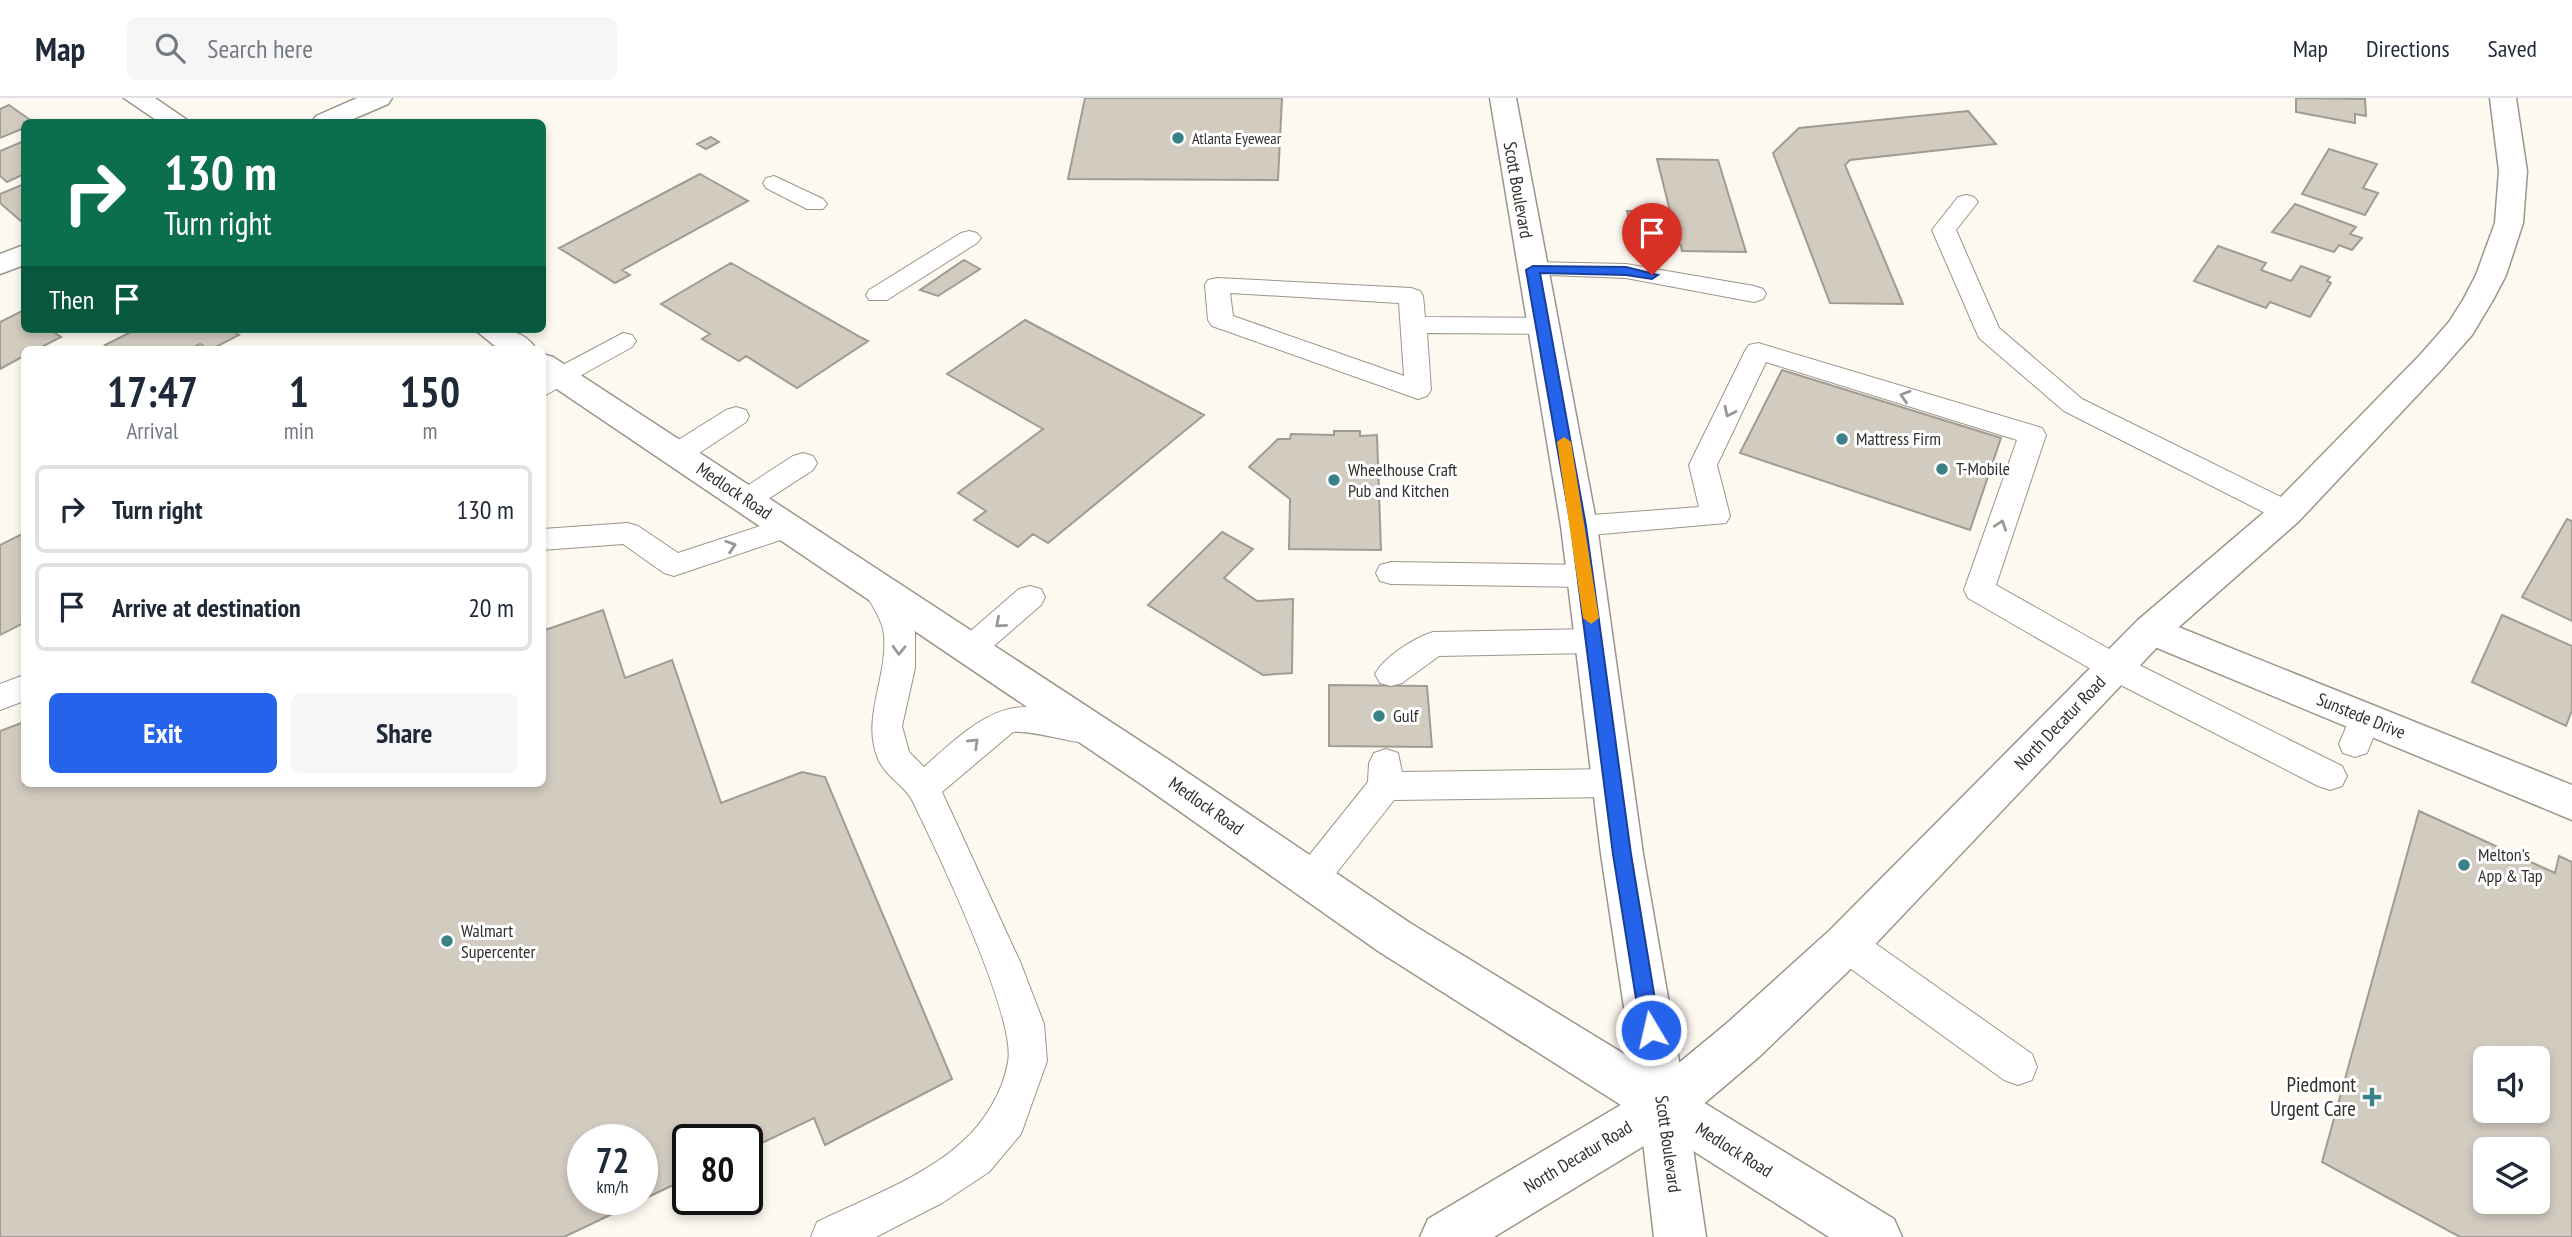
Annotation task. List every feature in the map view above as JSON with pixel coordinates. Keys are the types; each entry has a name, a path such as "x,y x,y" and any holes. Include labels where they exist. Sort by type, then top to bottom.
{"main road":[{"path":"138,98 172,119"},
{"path":"333,119 379,98"},
{"name":"Scott Boulevard","path":"1503,98 1579,526 1612,783 1663,1107 1680,1237"},
{"name":"North Decatur Road","path":"1446,1237 1663,1107 1742,1040 1846,944 2151,629 2287,512 2431,362 2460,328 2478,300 2501,249 2513,198 2513,171 2503,98"},
{"path":"0,265 21,255"},
{"path":"496,333 515,346"},
{"name":"Medlock Road","path":"549,376 746,499 1097,733 1394,937 1663,1107 1876,1237"},
{"name":"Sunstede Drive","path":"2151,629 2360,731 2572,803"}],"lane":[{"path":"774,183 815,204"},
{"path":"1966,202 1944,230 1988,332 2073,405 2287,512"},
{"path":"878,295 969,239"},
{"path":"1533,270 1626,271 1754,294"},
{"path":"1217,285 1411,296 1413,324 1418,390 1221,320 1217,285"},
{"path":"1413,324 1543,326"},
{"path":"549,376 623,341"},
{"path":"1579,526 1716,516 1703,464 1758,351 2032,435 1979,590 2114,667 2330,776"},
{"path":"677,454 736,416"},
{"path":"746,499 803,463"},
{"path":"546,540 628,533 674,565 788,527"},
{"path":"1391,573 1586,576"},
{"path":"832,1237 928,1189 975,1158 1007,1120 1028,1061 1025,1024 1003,964 923,788 894,758 886,726 899,668 900,632 877,587"},
{"path":"970,649 1030,597"},
{"path":"1391,674 1433,644 1594,641"},
{"path":"0,697 21,689"},
{"path":"923,788 984,734 1009,719 1064,724 1097,733"},
{"path":"1311,879 1385,775 1612,783"},
{"path":"1846,944 2018,1067"}],"building":[{"name":"Atlanta Eyewear","path":"1085,98 1282,98 1278,180 1068,179"},
{"path":"2296,98 2365,99 2366,116 2355,114 2355,123 2296,112"},
{"path":"9,105 29,119 21,119 21,129 0,138 0,109"},
{"path":"1968,111 1996,144 1850,160 1845,165 1903,304 1830,303 1773,153 1799,128"},
{"path":"711,137 719,142 706,149 697,144"},
{"path":"21,142 21,175 7,182 0,176 0,151"},
{"path":"2329,149 2377,164 2363,188 2378,193 2365,215 2302,194"},
{"path":"1657,159 1718,160 1746,252 1682,251 1681,245 1635,245 1627,211 1670,211"},
{"path":"700,174 748,201 622,270 630,275 615,283 559,248"},
{"path":"21,185 21,221 0,203 0,194"},
{"path":"2295,204 2356,227 2350,234 2362,238 2352,250 2339,245 2334,252 2272,232"},
{"path":"2218,246 2266,263 2261,270 2291,281 2301,266 2330,277 2327,281 2331,283 2310,317 2270,302 2266,308 2194,281"},
{"path":"964,260 980,269 938,296 920,290"},
{"path":"731,263 868,341 797,388 746,356 739,361 702,339 710,334 661,304"},
{"path":"21,312 21,333 55,333 61,337 44,346 21,346 21,358 0,369 0,322"},
{"path":"1025,320 1204,415 1048,543 1033,534 1018,547 974,520 986,511 958,493 1043,429 947,374"},
{"path":"129,333 239,335 218,346 105,345"},
{"path":"1782,370 2001,438 1970,530 1740,453"},
{"path":"1334,431 1360,431 1360,436 1377,435 1381,550 1289,549 1290,499 1249,467 1278,439 1290,439 1291,434 1334,435"},
{"path":"2567,519 2572,521 2572,621 2522,597"},
{"path":"1222,532 1253,549 1224,578 1257,601 1293,599 1292,673 1263,675 1148,605"},
{"path":"21,534 21,624 0,635 0,545"},
{"name":"Walmart Supercenter","path":"603,610 625,678 672,660 721,803 802,772 825,777 952,1079 825,1145 814,1118 763,1142 763,1124 672,1124 672,1186 658,1192 658,1124 567,1124 567,1215 610,1215 564,1237 0,1237 0,731 21,723 21,787 546,787 546,630"},
{"path":"2502,615 2572,646 2572,710 2566,726 2472,682"},
{"name":"Gulf","path":"1329,685 1427,686 1432,747 1329,746"},
{"path":"2419,811 2555,873 2559,856 2572,862 2572,1237 2460,1237 2322,1162"}],"slow traffic":[{"path":"1564,442 1591,618"}],"place":[{"name":"Atlanta Eyewear","path":"1178,138"},
{"name":"Mattress Firm","path":"1842,439"},
{"name":"T-Mobile","path":"1942,469"},
{"name":"Wheelhouse Craft Pub and Kitchen","path":"1334,480"},
{"name":"Gulf","path":"1379,716"},
{"name":"Melton's App & Tap","path":"2464,865"},
{"name":"Walmart Supercenter","path":"447,941"},
{"name":"Piedmont Urgent Care","path":"2372,1097"}],"route":[{"path":"1651,1030 1622,854 1579,526 1533,270 1626,271 1652,275"}]}
